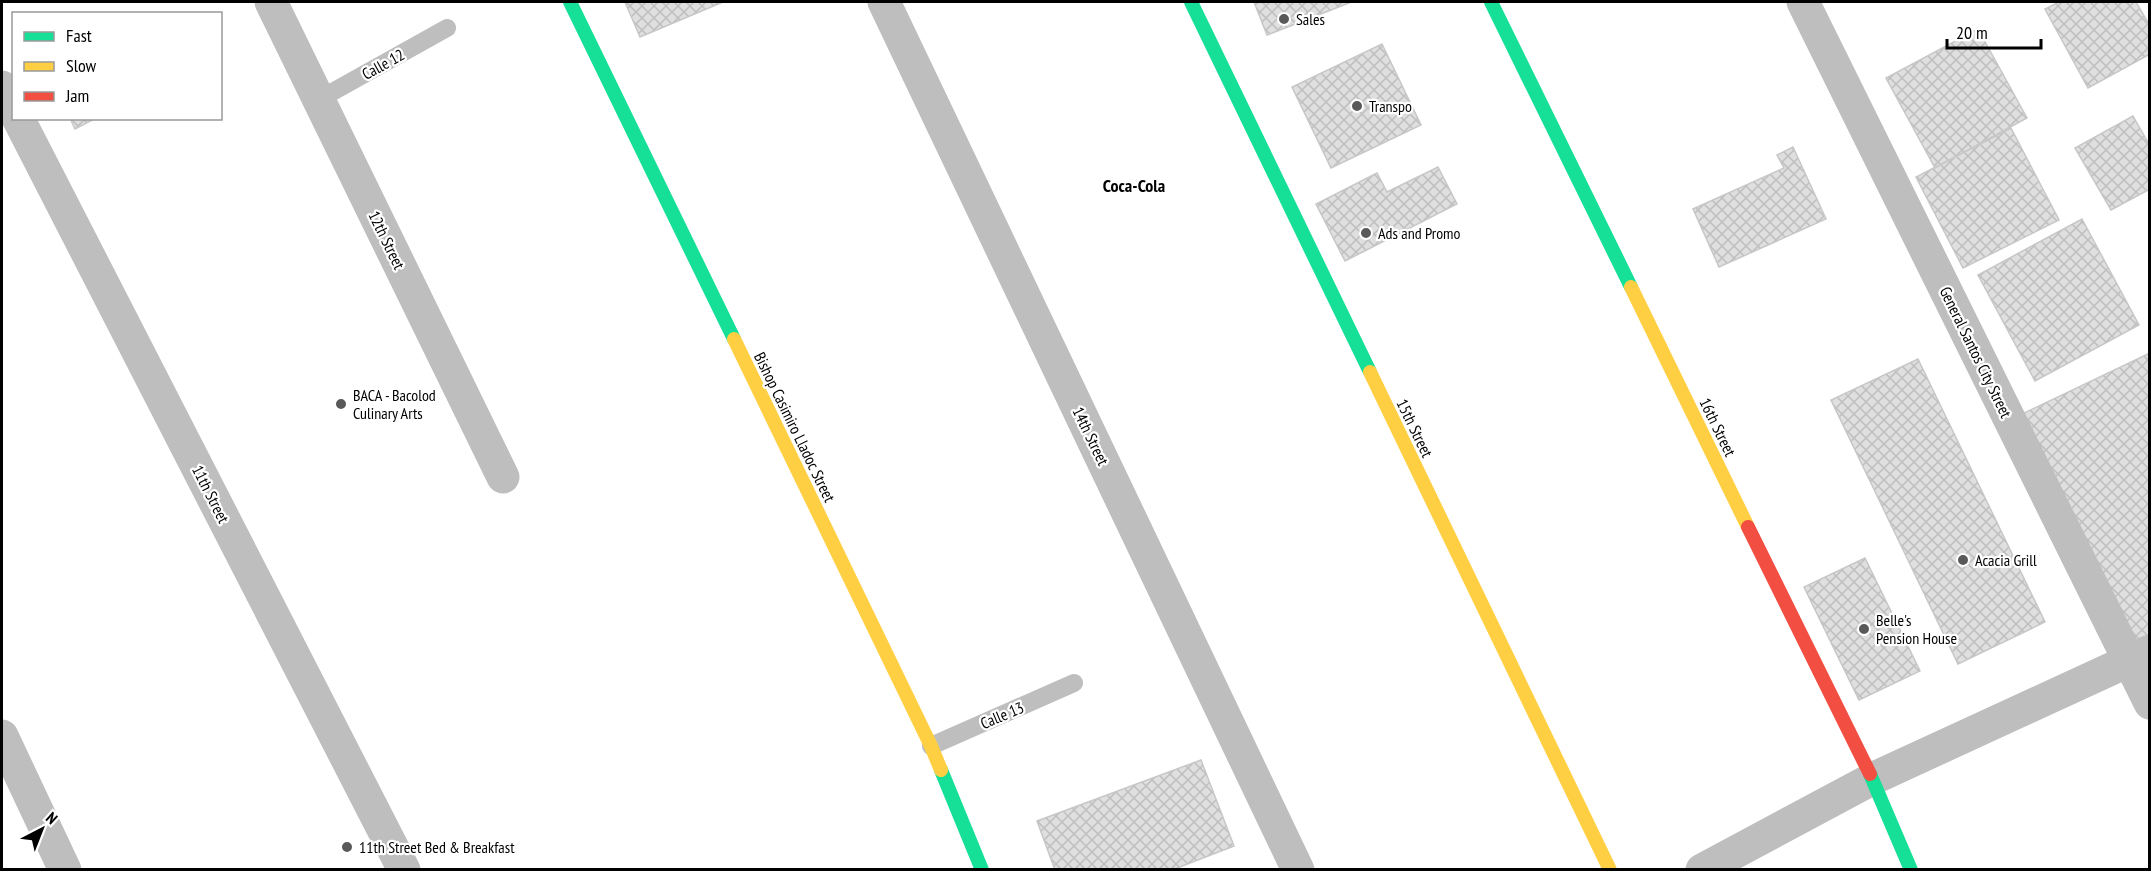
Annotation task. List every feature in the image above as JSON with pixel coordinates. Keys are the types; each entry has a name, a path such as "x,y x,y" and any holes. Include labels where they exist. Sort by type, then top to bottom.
{"street":[{"name":"12th Street","path":"271,2 503,477"},
{"name":"Bishop Casimiro Lladoc Street","path":"570,2 931,746 982,870"},
{"name":"14th Street","path":"884,2 1298,870"},
{"name":"15th Street","path":"1191,2 1610,870"},
{"name":"16th Street","path":"1491,2 1872,779 1911,870"},
{"name":"General Santos City Street","path":"1803,2 2139,656 2150,703"},
{"path":"2,87 12,106"},
{"name":"11th Street","path":"19,120 404,870"},
{"path":"1702,870 1872,779 2139,656"},
{"path":"2,736 65,870"}],"lane":[{"name":"Calle 12","path":"318,100 447,28"},
{"name":"Calle 13","path":"931,746 1074,683"}],"building":[{"path":"625,2 723,2 640,37"},
{"name":"Sales","path":"1254,2 1349,2 1349,3 1267,35"},
{"path":"2059,2 2136,2 2150,26 2150,54 2088,88 2045,9"},
{"path":"1978,29 2027,118 1935,168 1886,78"},
{"name":"Transpo","path":"1382,44 1421,125 1331,168 1292,87"},
{"path":"2133,116 2150,146 2150,189 2111,210 2075,148"},
{"path":"71,120 92,120 75,129"},
{"path":"2011,128 2059,220 1963,268 1916,177"},
{"path":"1793,147 1826,219 1719,267 1693,209 1784,168 1777,155"},
{"name":"Ads and Promo","path":"1438,167 1457,204 1345,261 1316,204 1377,173 1387,192"},
{"path":"2082,219 2139,325 2035,381 1978,275"},
{"path":"2150,353 2150,638 2135,645 2022,414"},
{"path":"1918,359 2045,622 1958,664 1831,400"},
{"path":"1865,558 1920,671 1859,700 1804,587"},
{"path":"1201,760 1234,846 1172,870 1055,870 1037,821"}],"traffic: fast":[{"path":"570,2 734,339"},
{"path":"1191,2 1370,372"},
{"path":"1491,2 1631,287"},
{"path":"941,770 982,870"},
{"path":"1870,774 1911,870"}],"traffic: slow":[{"path":"1631,287 1748,527"},
{"path":"734,339 941,770"},
{"path":"1370,372 1610,870"}],"traffic: jam":[{"path":"1748,527 1870,774"}],"place":[{"name":"Sales","path":"1284,19"},
{"name":"Transpo","path":"1357,106"},
{"name":"Ads and Promo","path":"1366,233"},
{"name":"BACA - Bacolod Culinary Arts","path":"341,404"},
{"name":"Acacia Grill","path":"1963,560"},
{"name":"Belle's Pension House","path":"1864,629"},
{"name":"11th Street Bed & Breakfast","path":"347,847"}],"district":[{"name":"Coca-Cola","path":"1134,185"}]}
